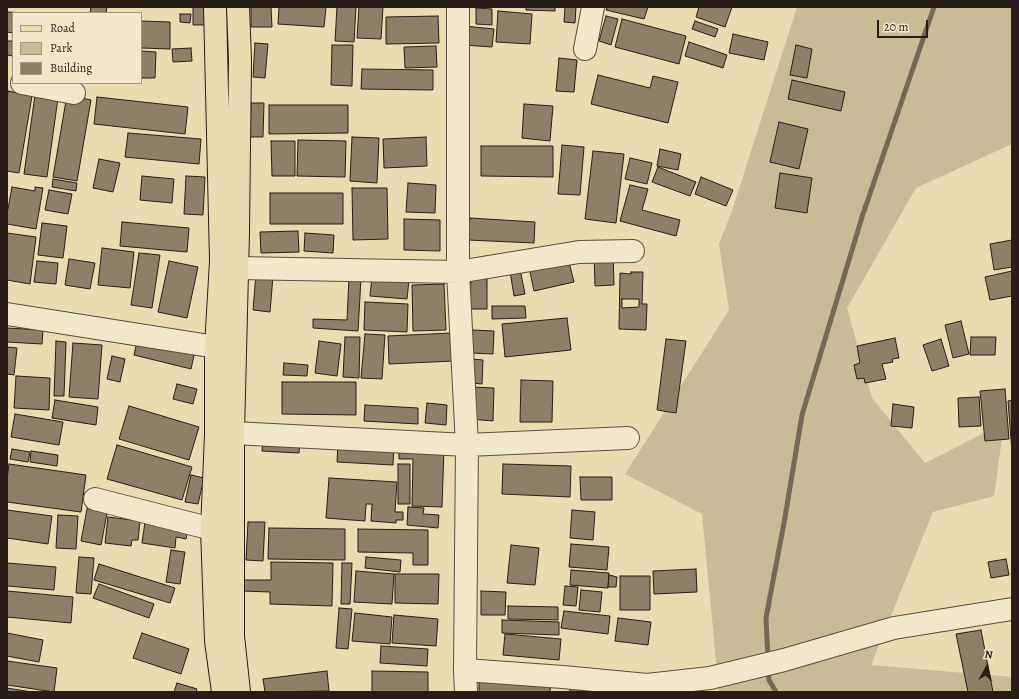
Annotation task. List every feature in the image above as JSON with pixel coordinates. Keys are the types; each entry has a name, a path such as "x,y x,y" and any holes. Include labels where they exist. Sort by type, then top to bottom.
{"main road":[{"path":"215,7 221,261 216,347 216,434 212,529 216,641 223,692"},
{"path":"238,7 240,60 233,433 232,636 239,692"}],"street":[{"path":"458,7 458,272 467,445 466,692"},
{"path":"585,50 593,7"},
{"path":"27,84 74,93"},
{"path":"237,268 458,272 579,252 633,251"},
{"path":"7,314 216,347"},
{"path":"233,433 467,445 628,438"},
{"path":"96,499 212,529"},
{"path":"465,670 647,685 710,678 784,660 894,628 1012,609"}],"green space":[{"path":"797,7 1012,7 1012,144 916,188 847,308 872,398 925,463 1004,423 994,496 933,512 871,665 1012,677 1012,692 719,692 702,514 625,474 729,310 719,244 732,211"}],"building":[{"path":"91,7 107,7 106,12 90,12"},
{"path":"193,7 207,7 208,25 193,25"},
{"path":"251,7 271,7 272,27 251,27"},
{"path":"279,7 326,7 324,27 278,24"},
{"path":"337,7 356,7 354,42 335,41"},
{"path":"359,7 383,7 381,39 357,38"},
{"path":"526,7 555,7 555,11 526,10"},
{"path":"565,7 576,7 575,23 564,22"},
{"path":"607,7 648,7 644,19 606,10"},
{"path":"699,7 732,7 725,27 696,17"},
{"path":"476,8 492,9 492,25 476,24"},
{"path":"498,11 532,14 530,44 496,42"},
{"path":"7,12 12,12 12,41 7,41"},
{"path":"180,14 191,14 190,23 180,22"},
{"path":"438,16 439,43 386,44 386,17"},
{"path":"606,16 618,19 611,45 599,41"},
{"path":"622,19 686,36 679,64 615,47"},
{"path":"142,21 170,22 170,49 142,48"},
{"path":"695,21 718,29 715,37 692,29"},
{"path":"464,26 494,29 492,47 463,45"},
{"path":"7,32 12,33 12,56 7,55"},
{"path":"733,34 768,42 764,60 729,53"},
{"path":"689,42 727,55 723,68 685,56"},
{"path":"255,43 268,44 265,78 253,77"},
{"path":"332,45 353,45 352,86 331,85"},
{"path":"796,45 812,49 807,78 790,75"},
{"path":"436,46 437,67 405,68 404,47"},
{"path":"191,48 192,61 173,62 172,49"},
{"path":"142,51 156,52 155,78 142,78"},
{"path":"559,58 577,60 574,92 556,91"},
{"path":"362,69 433,70 433,90 361,89"},
{"path":"598,75 650,88 653,76 678,82 668,123 591,104"},
{"path":"792,80 845,92 841,111 788,99"},
{"path":"8,91 32,96 19,173 7,171"},
{"path":"35,95 58,98 47,177 24,174"},
{"path":"67,95 91,100 77,181 53,177"},
{"path":"97,97 188,107 185,134 94,124"},
{"path":"251,103 264,103 263,137 250,137"},
{"path":"524,104 553,106 550,141 522,138"},
{"path":"269,105 348,105 348,133 269,134"},
{"path":"779,122 808,129 799,169 770,162"},
{"path":"128,133 201,139 199,164 125,157"},
{"path":"352,137 379,138 377,183 350,181"},
{"path":"426,137 427,166 384,168 383,139"},
{"path":"298,140 346,141 345,177 297,176"},
{"path":"271,141 295,141 295,176 272,176"},
{"path":"562,145 584,147 580,195 558,194"},
{"path":"481,146 553,146 553,177 481,176"},
{"path":"660,149 681,154 678,170 657,166"},
{"path":"593,151 624,154 616,223 585,219"},
{"path":"630,158 652,163 647,184 625,179"},
{"path":"99,159 120,163 113,192 93,188"},
{"path":"658,167 696,182 690,196 652,182"},
{"path":"780,173 812,178 807,213 775,208"},
{"path":"142,176 174,179 172,203 140,200"},
{"path":"186,176 205,177 203,215 184,214"},
{"path":"701,177 733,190 726,206 695,194"},
{"path":"53,179 77,183 76,191 52,187"},
{"path":"408,183 436,185 435,213 406,212"},
{"path":"630,185 648,189 642,210 680,220 676,236 620,221"},
{"path":"12,187 35,191 35,187 43,188 36,229 7,224 7,214"},
{"path":"352,188 387,188 388,239 353,240"},
{"path":"49,190 72,194 68,214 45,210"},
{"path":"270,193 343,193 343,224 270,224"},
{"path":"470,218 535,222 534,243 468,240"},
{"path":"404,219 440,220 440,251 404,250"},
{"path":"122,222 189,228 187,252 120,246"},
{"path":"42,223 67,226 63,258 38,255"},
{"path":"298,231 299,252 261,253 260,232"},
{"path":"7,233 36,237 30,284 7,280"},
{"path":"305,233 334,235 333,253 304,251"},
{"path":"1012,240 1012,267 994,270 990,244"},
{"path":"102,248 134,252 130,288 98,285"},
{"path":"139,253 160,255 152,308 131,305"},
{"path":"613,253 614,285 595,286 594,254"},
{"path":"568,258 574,282 534,291 529,267"},
{"path":"69,259 95,263 90,289 65,285"},
{"path":"37,261 58,263 56,284 34,282"},
{"path":"169,261 198,267 187,318 158,312"},
{"path":"520,269 525,294 514,296 510,271"},
{"path":"1012,271 1012,296 990,300 985,277"},
{"path":"631,272 643,272 642,304 647,304 646,330 619,329 620,273 631,274","holes":["622,299 639,299 639,307 622,308"]},
{"path":"256,274 273,276 270,312 253,310"},
{"path":"471,275 487,275 487,309 470,309"},
{"path":"349,277 361,278 358,331 313,328 313,319 347,320"},
{"path":"372,277 409,280 407,299 370,296"},
{"path":"444,284 446,330 413,331 412,285"},
{"path":"365,302 408,304 407,332 364,330"},
{"path":"492,306 525,306 526,318 492,319"},
{"path":"567,318 571,350 505,357 502,324"},
{"path":"961,321 969,354 953,358 945,325"},
{"path":"7,328 43,330 42,344 7,342"},
{"path":"472,330 494,331 493,354 471,353"},
{"path":"452,333 453,361 389,364 388,336"},
{"path":"365,334 385,335 382,379 361,378"},
{"path":"138,337 195,351 191,369 134,355"},
{"path":"345,337 360,337 359,378 343,377"},
{"path":"971,337 996,337 995,355 970,355"},
{"path":"895,338 899,358 892,359 893,362 882,364 886,379 865,383 864,378 857,379 854,365 860,363 857,346"},
{"path":"666,339 686,341 676,413 657,410"},
{"path":"941,339 949,366 932,371 923,345"},
{"path":"56,341 66,342 64,396 54,396"},
{"path":"319,341 341,344 337,376 315,373"},
{"path":"73,343 102,345 98,399 69,397"},
{"path":"7,347 17,348 14,375 7,374"},
{"path":"112,356 125,359 120,382 107,379"},
{"path":"472,359 483,360 482,384 471,383"},
{"path":"284,363 308,365 307,376 283,375"},
{"path":"16,376 50,378 49,410 14,408"},
{"path":"521,380 553,381 552,422 520,422"},
{"path":"282,382 356,382 356,415 282,414"},
{"path":"177,384 197,389 193,404 173,399"},
{"path":"472,387 494,388 493,421 470,419"},
{"path":"1005,389 1009,439 985,441 980,391"},
{"path":"979,397 981,426 959,427 958,398"},
{"path":"55,400 98,407 96,425 52,418"},
{"path":"1012,400 1012,452 1008,401"},
{"path":"427,403 447,405 446,425 425,423"},
{"path":"893,404 914,407 912,428 891,426"},
{"path":"365,405 418,408 418,424 364,421"},
{"path":"129,406 199,427 189,460 119,439"},
{"path":"15,414 63,422 59,445 11,437"},
{"path":"263,439 300,441 299,453 262,451"},
{"path":"338,442 394,444 393,465 337,462"},
{"path":"117,445 192,467 182,500 107,479"},
{"path":"399,446 444,448 442,507 412,506 413,459 399,459"},
{"path":"12,449 30,452 28,462 10,459"},
{"path":"31,451 58,455 57,466 30,462"},
{"path":"9,464 86,475 81,512 7,502 7,479"},
{"path":"398,464 410,464 410,504 398,504"},
{"path":"503,464 571,466 570,497 502,494"},
{"path":"191,475 204,478 198,504 185,502"},
{"path":"580,477 612,477 612,500 581,500"},
{"path":"329,478 397,482 395,512 403,512 403,520 396,520 396,523 371,521 372,504 366,504 365,521 326,518"},
{"path":"88,504 108,508 101,545 81,541"},
{"path":"408,507 424,508 423,514 439,515 438,528 407,525"},
{"path":"7,510 52,516 48,544 7,538"},
{"path":"572,510 595,512 593,540 570,538"},
{"path":"58,515 78,516 76,549 56,548"},
{"path":"108,517 140,521 138,540 132,540 131,546 105,543"},
{"path":"145,522 188,529 186,539 176,537 175,548 142,543"},
{"path":"248,522 265,522 263,561 246,560"},
{"path":"269,528 345,529 345,560 268,559"},
{"path":"358,529 428,530 428,565 413,565 413,553 358,552"},
{"path":"571,544 609,547 607,570 569,567"},
{"path":"511,545 539,548 535,585 507,583"},
{"path":"171,550 185,552 180,584 166,582"},
{"path":"79,557 94,558 91,594 76,593"},
{"path":"366,557 401,560 400,572 365,568"},
{"path":"1006,559 1009,575 991,578 988,562"},
{"path":"271,562 333,563 332,606 270,604 270,592 242,591 242,580 271,580"},
{"path":"7,563 56,567 54,590 7,586"},
{"path":"342,563 352,563 350,604 341,604"},
{"path":"99,564 175,588 170,603 94,580"},
{"path":"696,569 697,592 654,594 653,571"},
{"path":"571,570 609,573 608,588 570,585"},
{"path":"356,571 394,574 392,604 354,602"},
{"path":"395,574 439,574 438,604 395,603"},
{"path":"609,575 617,577 616,587 608,587"},
{"path":"620,576 650,576 650,610 620,610"},
{"path":"99,584 154,604 149,618 93,598"},
{"path":"565,586 578,587 576,606 563,605"},
{"path":"581,590 602,592 600,612 579,610"},
{"path":"7,591 73,597 71,623 7,617"},
{"path":"481,591 506,592 505,615 481,615"},
{"path":"508,606 558,607 558,620 508,619"},
{"path":"339,608 352,609 348,649 336,648"},
{"path":"564,611 610,616 608,634 561,628"},
{"path":"355,613 392,617 390,644 352,641"},
{"path":"394,615 438,619 436,646 392,643"},
{"path":"618,618 651,622 648,645 615,641"},
{"path":"502,620 559,622 559,635 502,633"},
{"path":"981,630 993,692 968,692 956,634"},
{"path":"7,633 43,640 39,662 7,656"},
{"path":"142,633 189,649 181,674 133,658"},
{"path":"505,634 561,639 559,660 503,655"},
{"path":"381,646 428,649 427,666 380,663"},
{"path":"7,661 57,668 54,692 7,685"},
{"path":"327,671 329,691 265,692 263,679"},
{"path":"372,671 428,672 428,692 372,692"},
{"path":"479,678 551,681 550,692 479,692"},
{"path":"177,683 197,689 196,692 174,692"},
{"path":"592,687 592,692 570,692 570,688"},
{"path":"7,688 32,692 7,692"}],"waterway":[{"path":"768,659 766,618 802,415 862,217 934,7"},
{"path":"768,669 769,680 776,692"}]}
